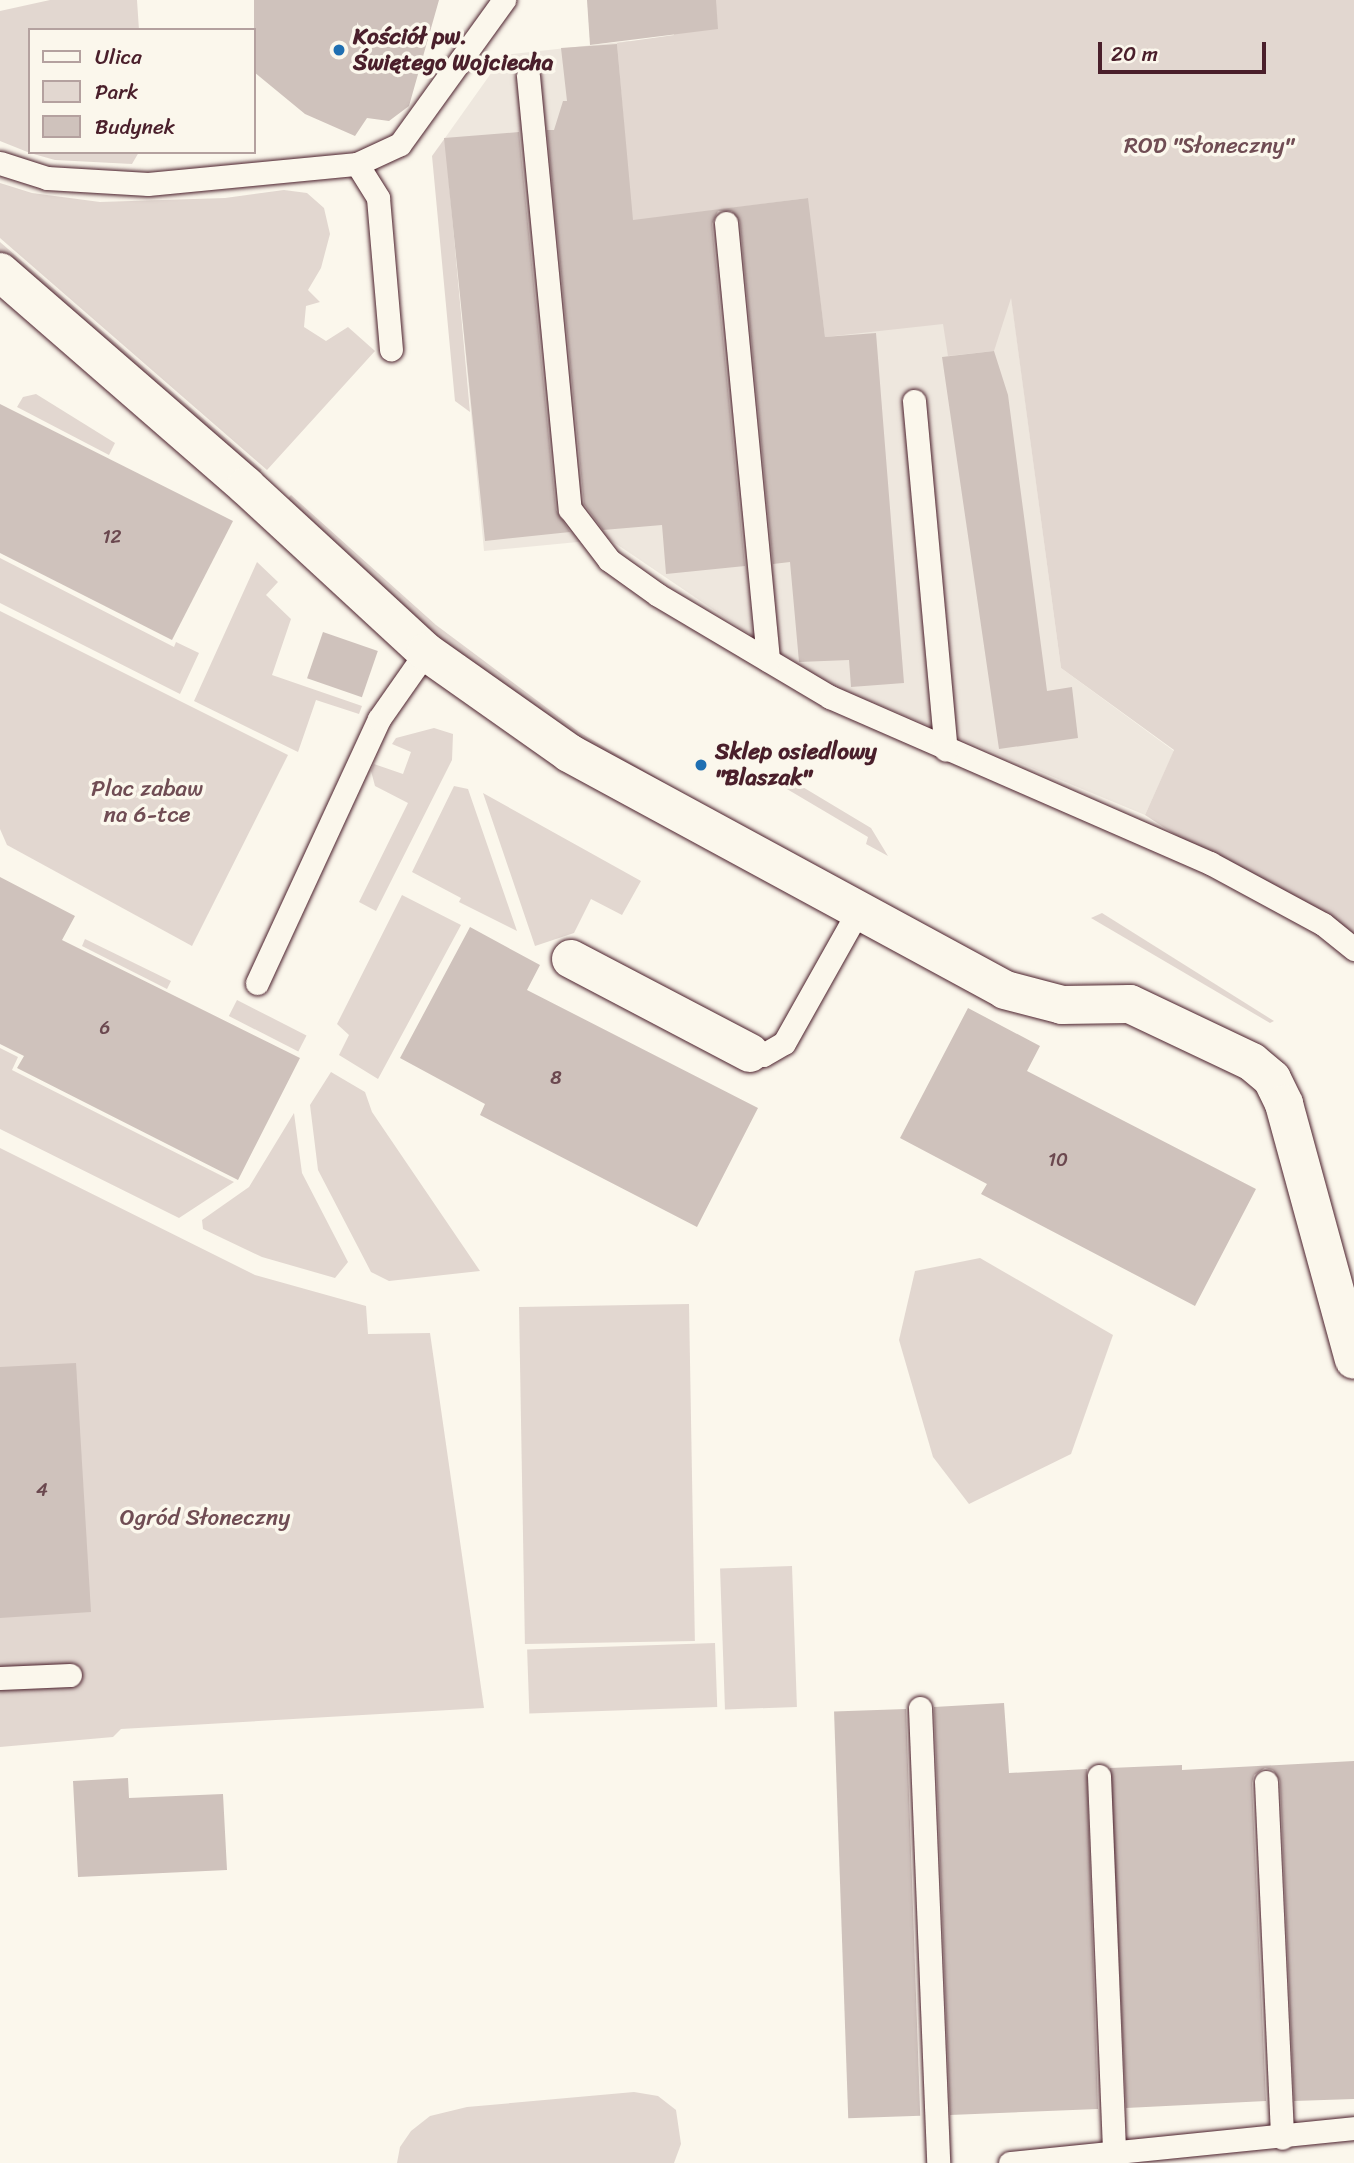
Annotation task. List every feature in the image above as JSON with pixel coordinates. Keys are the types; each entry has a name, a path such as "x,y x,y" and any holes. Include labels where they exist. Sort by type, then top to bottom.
{"street":[{"path":"0,272 246,486 426,652 569,753 857,913 1033,1000 1130,1004 1252,1062 1272,1079 1284,1104 1354,1360"},
{"path":"571,959 750,1053"}],"lane":[{"path":"0,163 47,178 148,184 198,183 357,164 400,144 504,0"},
{"path":"528,76 570,509 609,560 658,595 830,696 946,750 1210,863 1323,924 1354,949"},
{"path":"357,164 378,198 391,349"},
{"path":"726,223 768,660"},
{"path":"914,401 946,750"},
{"path":"257,983 379,719 426,652"},
{"path":"750,1053 763,1055 784,1044 857,913"},
{"path":"0,1678 71,1675"},
{"path":"920,1708 938,2163"},
{"path":"1099,1776 1114,2151"},
{"path":"1266,1782 1282,2138"},
{"path":"1010,2163 1354,2129"}],"shaded area":[{"path":"629,41 963,162 1011,296 1061,668 1174,751 1145,815 814,678 609,539 484,551 445,138 504,55"}],"green space":[{"path":"50,0 137,0 139,28 28,28 28,152 0,141 0,11"},
{"name":"ROD \"Słoneczny\"","path":"670,0 1354,0 1354,951 1145,815 1174,750 1061,668 1011,298 994,351 948,356 943,324 825,337 807,198 632,221 617,43 674,35"},
{"path":"445,138 470,412 455,401 432,156"},
{"path":"34,154 138,154 132,164 55,160"},
{"path":"0,183 32,193 100,202 225,198 284,190 307,193 324,208 330,234 321,268 308,290 320,302 306,306 304,327 326,341 348,327 375,351 267,470 0,238"},
{"path":"0,242 262,470 254,479 0,258"},
{"path":"36,394 115,443 109,455 17,407 23,397"},
{"path":"291,495 436,625 579,732 664,782 661,789 618,767 431,632 284,502"},
{"path":"0,558 174,647 176,642 199,653 180,694 0,603"},
{"path":"257,562 278,582 266,595 291,619 272,675 362,706 359,714 316,700 298,752 194,701"},
{"name":"Plac zabaw na 6-tce","path":"0,611 288,755 192,946 7,845 0,829"},
{"path":"434,728 453,734 452,760 376,911 359,902 408,803 375,786 371,771 374,764 403,774 411,752 392,744 396,738"},
{"path":"776,771 871,828 888,856 866,844 868,837 770,779"},
{"path":"454,786 468,789 517,931 459,902 461,898 412,872"},
{"path":"483,793 641,881 622,915 591,899 574,933 535,946"},
{"path":"402,895 461,925 378,1079 339,1055 349,1035 337,1024"},
{"path":"1102,913 1274,1021 1270,1023 1091,918"},
{"path":"85,939 171,981 167,989 82,946"},
{"path":"237,1000 306,1035 298,1051 229,1016"},
{"path":"0,1048 18,1057 12,1070 234,1182 179,1218 0,1129"},
{"path":"331,1072 365,1092 372,1112 480,1271 389,1281 371,1272 318,1170 310,1105"},
{"path":"294,1113 302,1173 348,1262 335,1278 262,1257 203,1229 202,1220 249,1187"},
{"name":"Ogród Słoneczny","path":"0,1148 255,1275 366,1306 368,1334 430,1333 484,1708 121,1729 113,1737 0,1747"},
{"path":"980,1258 1113,1335 1071,1454 969,1504 933,1457 899,1340 915,1271"},
{"path":"689,1304 695,1641 525,1644 519,1307"},
{"path":"792,1566 797,1707 725,1709 720,1569"},
{"path":"715,1643 717,1707 529,1714 527,1650"},
{"path":"634,2092 658,2096 676,2110 681,2144 674,2163 397,2163 400,2147 411,2131 430,2116 467,2107"}],"building":[{"name":"Kościół pw. Świętego Wojciecha","path":"254,0 439,0 409,106 389,121 367,118 355,136 305,114 256,74"},
{"path":"587,0 716,0 718,29 590,45"},
{"path":"617,44 633,220 808,198 825,337 876,333 904,683 851,687 849,660 799,662 790,562 773,564 740,222 732,211 718,211 712,224 745,566 666,574 662,525 603,530 584,504 547,130 554,130 563,101 567,101 561,48"},
{"path":"519,132 556,510 570,532 485,541 444,138"},
{"path":"994,351 1008,395 1047,691 1072,687 1078,738 999,749 942,357"},
{"path":"0,404 233,521 172,640 0,553"},
{"path":"323,632 378,651 362,697 307,678"},
{"path":"0,877 75,916 62,940 300,1058 238,1180 17,1068 24,1056 0,1044"},
{"path":"470,927 540,965 527,990 758,1108 697,1227 480,1115 485,1104 400,1058"},
{"path":"968,1008 1040,1046 1027,1071 1256,1189 1195,1306 981,1194 987,1184 900,1138"},
{"path":"76,1363 91,1612 0,1618 0,1367"},
{"path":"1004,1703 1009,1773 1087,1769 1098,2109 950,2115 934,1707"},
{"path":"906,1709 920,2116 848,2118 834,1712"},
{"path":"1354,1761 1354,2099 1294,2101 1280,1781 1273,1770 1265,1768 1254,1775 1252,1783 1266,2101 1126,2108 1110,1768 1182,1765 1182,1770"},
{"path":"128,1778 129,1798 223,1794 227,1870 78,1877 73,1781"}],"place":[{"name":"Kościół pw. Świętego Wojciecha","path":"339,50"},
{"name":"Sklep osiedlowy \"Blaszak\"","path":"701,765"}]}
